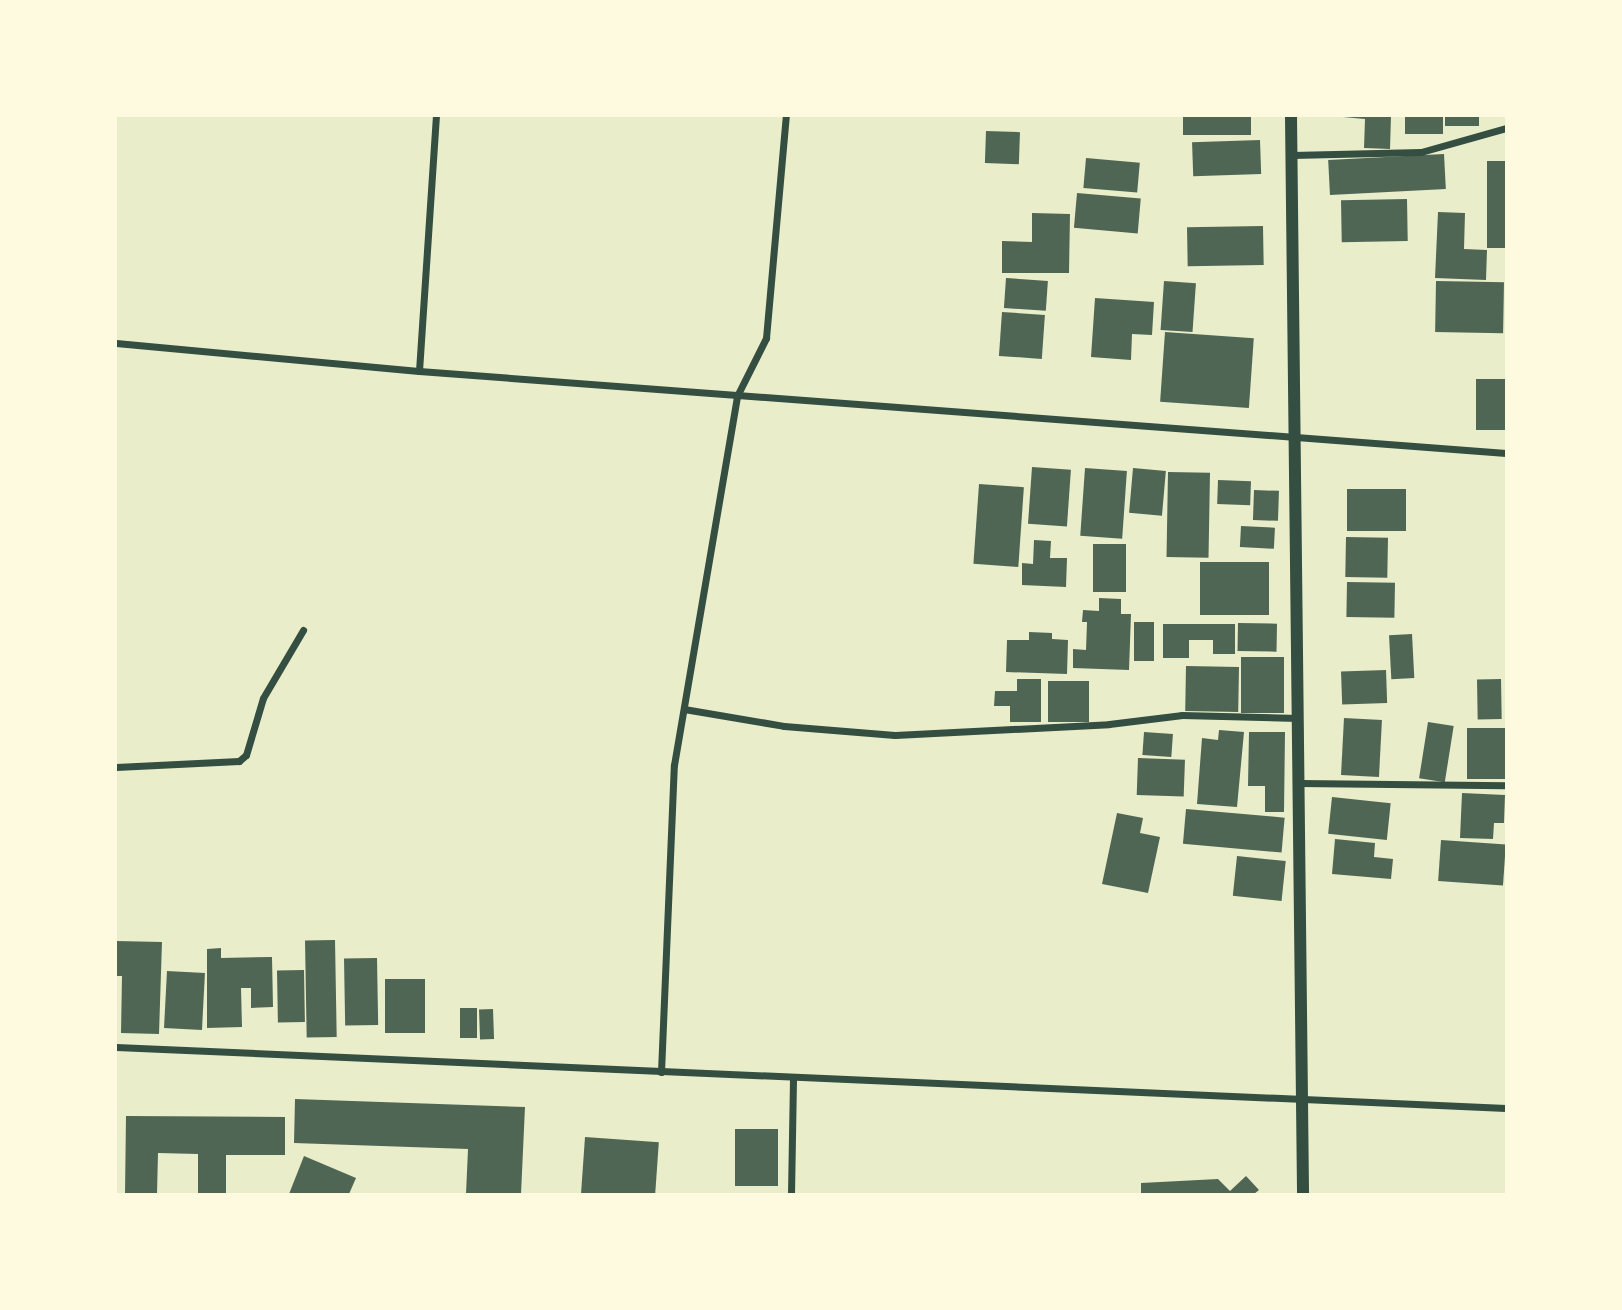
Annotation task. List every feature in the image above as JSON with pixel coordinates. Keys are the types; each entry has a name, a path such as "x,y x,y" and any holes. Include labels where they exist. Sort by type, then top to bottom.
{"street":[{"path":"419,371 436,116"},
{"path":"661,1072 674,765 737,396 766,338 786,116"},
{"path":"1291,116 1303,1195"},
{"path":"1292,155 1421,152 1507,128"},
{"path":"116,343 419,371 1507,453"},
{"path":"116,767 239,761 249,747 263,698 303,629"},
{"path":"684,709 784,726 895,735 1109,724 1182,715 1298,719"},
{"path":"1299,783 1507,785"},
{"path":"116,1047 1507,1108"},
{"path":"791,1195 793,1077"}],"building":[{"path":"1183,116 1251,116 1251,135 1183,135"},
{"path":"1332,116 1391,116 1390,149 1364,148 1365,119"},
{"path":"1405,116 1443,116 1443,134 1405,134"},
{"path":"1445,116 1479,116 1479,126 1445,126"},
{"path":"986,131 1020,132 1019,164 985,163"},
{"path":"1260,140 1261,174 1193,176 1192,142"},
{"path":"1444,154 1446,189 1330,195 1328,160"},
{"path":"1086,158 1140,163 1137,193 1083,188"},
{"path":"1487,161 1506,161 1506,248 1487,248"},
{"path":"1077,193 1141,199 1138,233 1074,228"},
{"path":"1407,199 1408,241 1342,242 1341,200"},
{"path":"1438,212 1465,213 1464,249 1487,250 1486,280 1435,278"},
{"path":"1032,213 1070,214 1069,273 1002,273 1002,241 1032,242"},
{"path":"1263,226 1264,265 1188,266 1187,227"},
{"path":"1006,278 1048,281 1046,311 1004,308"},
{"path":"1164,281 1196,283 1193,332 1161,330"},
{"path":"1436,281 1504,282 1503,333 1435,332"},
{"path":"1095,298 1154,302 1152,335 1132,334 1131,360 1091,357"},
{"path":"1002,312 1045,315 1042,359 999,356"},
{"path":"1165,332 1254,338 1249,408 1160,402"},
{"path":"1476,379 1506,379 1506,430 1476,430"},
{"path":"1032,467 1071,470 1067,527 1028,524"},
{"path":"1085,468 1127,471 1122,539 1080,536"},
{"path":"1133,468 1166,471 1162,516 1129,513"},
{"path":"1168,472 1210,473 1209,558 1167,557"},
{"path":"1218,480 1251,481 1250,505 1217,504"},
{"path":"979,484 1024,487 1018,567 973,564"},
{"path":"1347,489 1406,489 1406,531 1347,531"},
{"path":"1254,490 1279,491 1278,521 1253,520"},
{"path":"1241,526 1275,528 1274,549 1240,547"},
{"path":"1346,537 1388,538 1387,578 1345,577"},
{"path":"1034,540 1051,541 1050,558 1067,558 1066,587 1022,585 1022,563 1033,564"},
{"path":"1093,544 1126,544 1126,592 1093,592"},
{"path":"1200,562 1269,562 1269,615 1200,615"},
{"path":"1347,582 1395,583 1394,618 1346,617"},
{"path":"1099,598 1121,599 1121,614 1131,614 1129,670 1073,668 1073,649 1086,650 1087,622 1082,622 1083,610 1099,611"},
{"path":"1134,622 1154,622 1154,661 1134,661"},
{"path":"1238,623 1277,624 1277,652 1238,651"},
{"path":"1163,624 1235,624 1235,654 1213,654 1213,640 1189,640 1189,658 1163,658"},
{"path":"1029,632 1052,633 1052,639 1068,640 1067,674 1006,672 1007,640 1029,640"},
{"path":"1412,634 1414,678 1391,679 1389,635"},
{"path":"1241,657 1284,657 1284,713 1241,713"},
{"path":"1186,666 1239,667 1238,712 1185,711"},
{"path":"1386,670 1387,703 1342,705 1341,672"},
{"path":"1017,679 1041,679 1041,722 1010,722 1010,706 994,706 995,691 1017,691"},
{"path":"1477,679 1501,679 1502,719 1478,719"},
{"path":"1048,681 1089,681 1089,722 1048,722"},
{"path":"1344,718 1382,720 1379,777 1341,775"},
{"path":"1428,722 1454,726 1445,782 1419,778"},
{"path":"1467,728 1506,728 1506,779 1467,779"},
{"path":"1219,730 1244,732 1237,807 1197,804 1202,738 1218,740"},
{"path":"1144,732 1173,734 1171,757 1142,755"},
{"path":"1249,732 1285,732 1284,812 1265,812 1265,786 1248,786"},
{"path":"1138,758 1185,760 1184,797 1137,795"},
{"path":"1462,793 1505,795 1504,823 1494,823 1493,839 1460,838"},
{"path":"1332,797 1391,803 1387,840 1328,834"},
{"path":"1186,809 1285,818 1282,852 1183,844"},
{"path":"1117,813 1143,818 1140,833 1160,837 1148,893 1102,884"},
{"path":"1335,839 1375,843 1374,857 1393,859 1391,879 1332,874"},
{"path":"1441,840 1506,845 1503,885 1438,881"},
{"path":"1237,856 1286,861 1282,901 1233,896"},
{"path":"335,940 337,1037 307,1038 305,941"},
{"path":"116,941 162,942 159,1034 121,1033 122,976 116,976"},
{"path":"221,948 221,958 272,957 273,1007 251,1008 251,988 241,988 242,1027 207,1028 207,949"},
{"path":"377,958 378,1025 345,1026 344,959"},
{"path":"277,970 304,970 305,1022 278,1022"},
{"path":"167,971 205,973 202,1030 164,1028"},
{"path":"385,979 425,979 425,1033 385,1033"},
{"path":"460,1008 477,1008 477,1038 460,1038"},
{"path":"479,1009 493,1009 494,1039 480,1039"},
{"path":"295,1099 525,1107 521,1194 466,1194 468,1149 294,1143"},
{"path":"126,1116 285,1117 285,1155 226,1155 226,1194 198,1194 198,1154 158,1153 157,1194 125,1194"},
{"path":"735,1129 778,1129 778,1186 735,1186"},
{"path":"585,1137 659,1142 655,1194 581,1194"},
{"path":"304,1156 356,1178 349,1194 289,1194"},
{"path":"1246,1176 1259,1190 1254,1194 1141,1194 1141,1183 1218,1179 1230,1191"}]}
